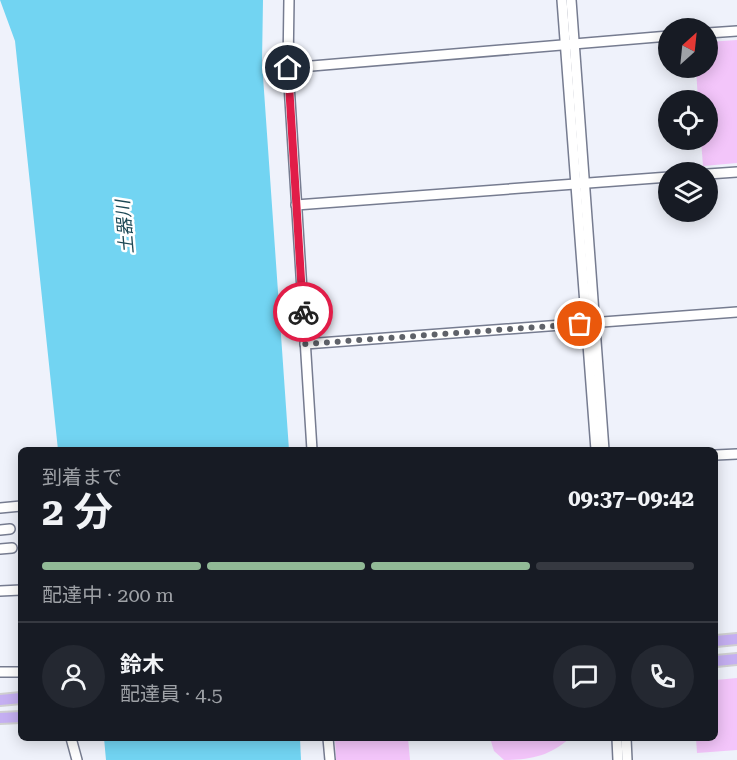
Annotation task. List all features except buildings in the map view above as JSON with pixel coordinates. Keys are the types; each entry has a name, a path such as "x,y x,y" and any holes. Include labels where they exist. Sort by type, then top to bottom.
{"main road":[{"path":"718,642 737,639"},
{"path":"718,660 737,659"},
{"path":"0,700 18,698"},
{"path":"0,718 18,717"}],"street":[{"path":"290,0 288,68 312,447"},
{"path":"562,0 570,44"},
{"path":"571,0 570,44 580,183 604,447"},
{"path":"718,32 737,31"},
{"path":"288,68 658,37"},
{"path":"718,173 737,172"},
{"path":"297,205 658,178"},
{"path":"305,344 737,312"},
{"path":"592,323 596,447"},
{"path":"718,455 737,454"},
{"path":"0,508 18,506"},
{"path":"0,549 12,548"},
{"path":"0,591 18,590"},
{"path":"0,672 18,672"},
{"path":"72,741 77,760"},
{"path":"328,741 330,760"},
{"path":"617,741 618,760"},
{"path":"626,741 627,760"}],"shaded area":[{"path":"737,40 737,163 718,165 718,162 703,162 702,150 718,150 718,90 697,90 697,78 718,78 718,41"},
{"path":"737,678 737,750 697,753 696,741 718,741 718,680"},
{"path":"335,741 408,741 410,760 336,760"},
{"path":"491,741 566,741 547,753 522,759 504,760 494,751"}],"water":[{"name":"土器川","path":"0,0 263,0 262,62 289,447 58,447 15,41"},
{"path":"104,741 300,741 301,760 106,760"}],"way so far":[{"path":"303,312 305,344 580,324"}],"route":[{"path":"288,68 303,312"}]}
